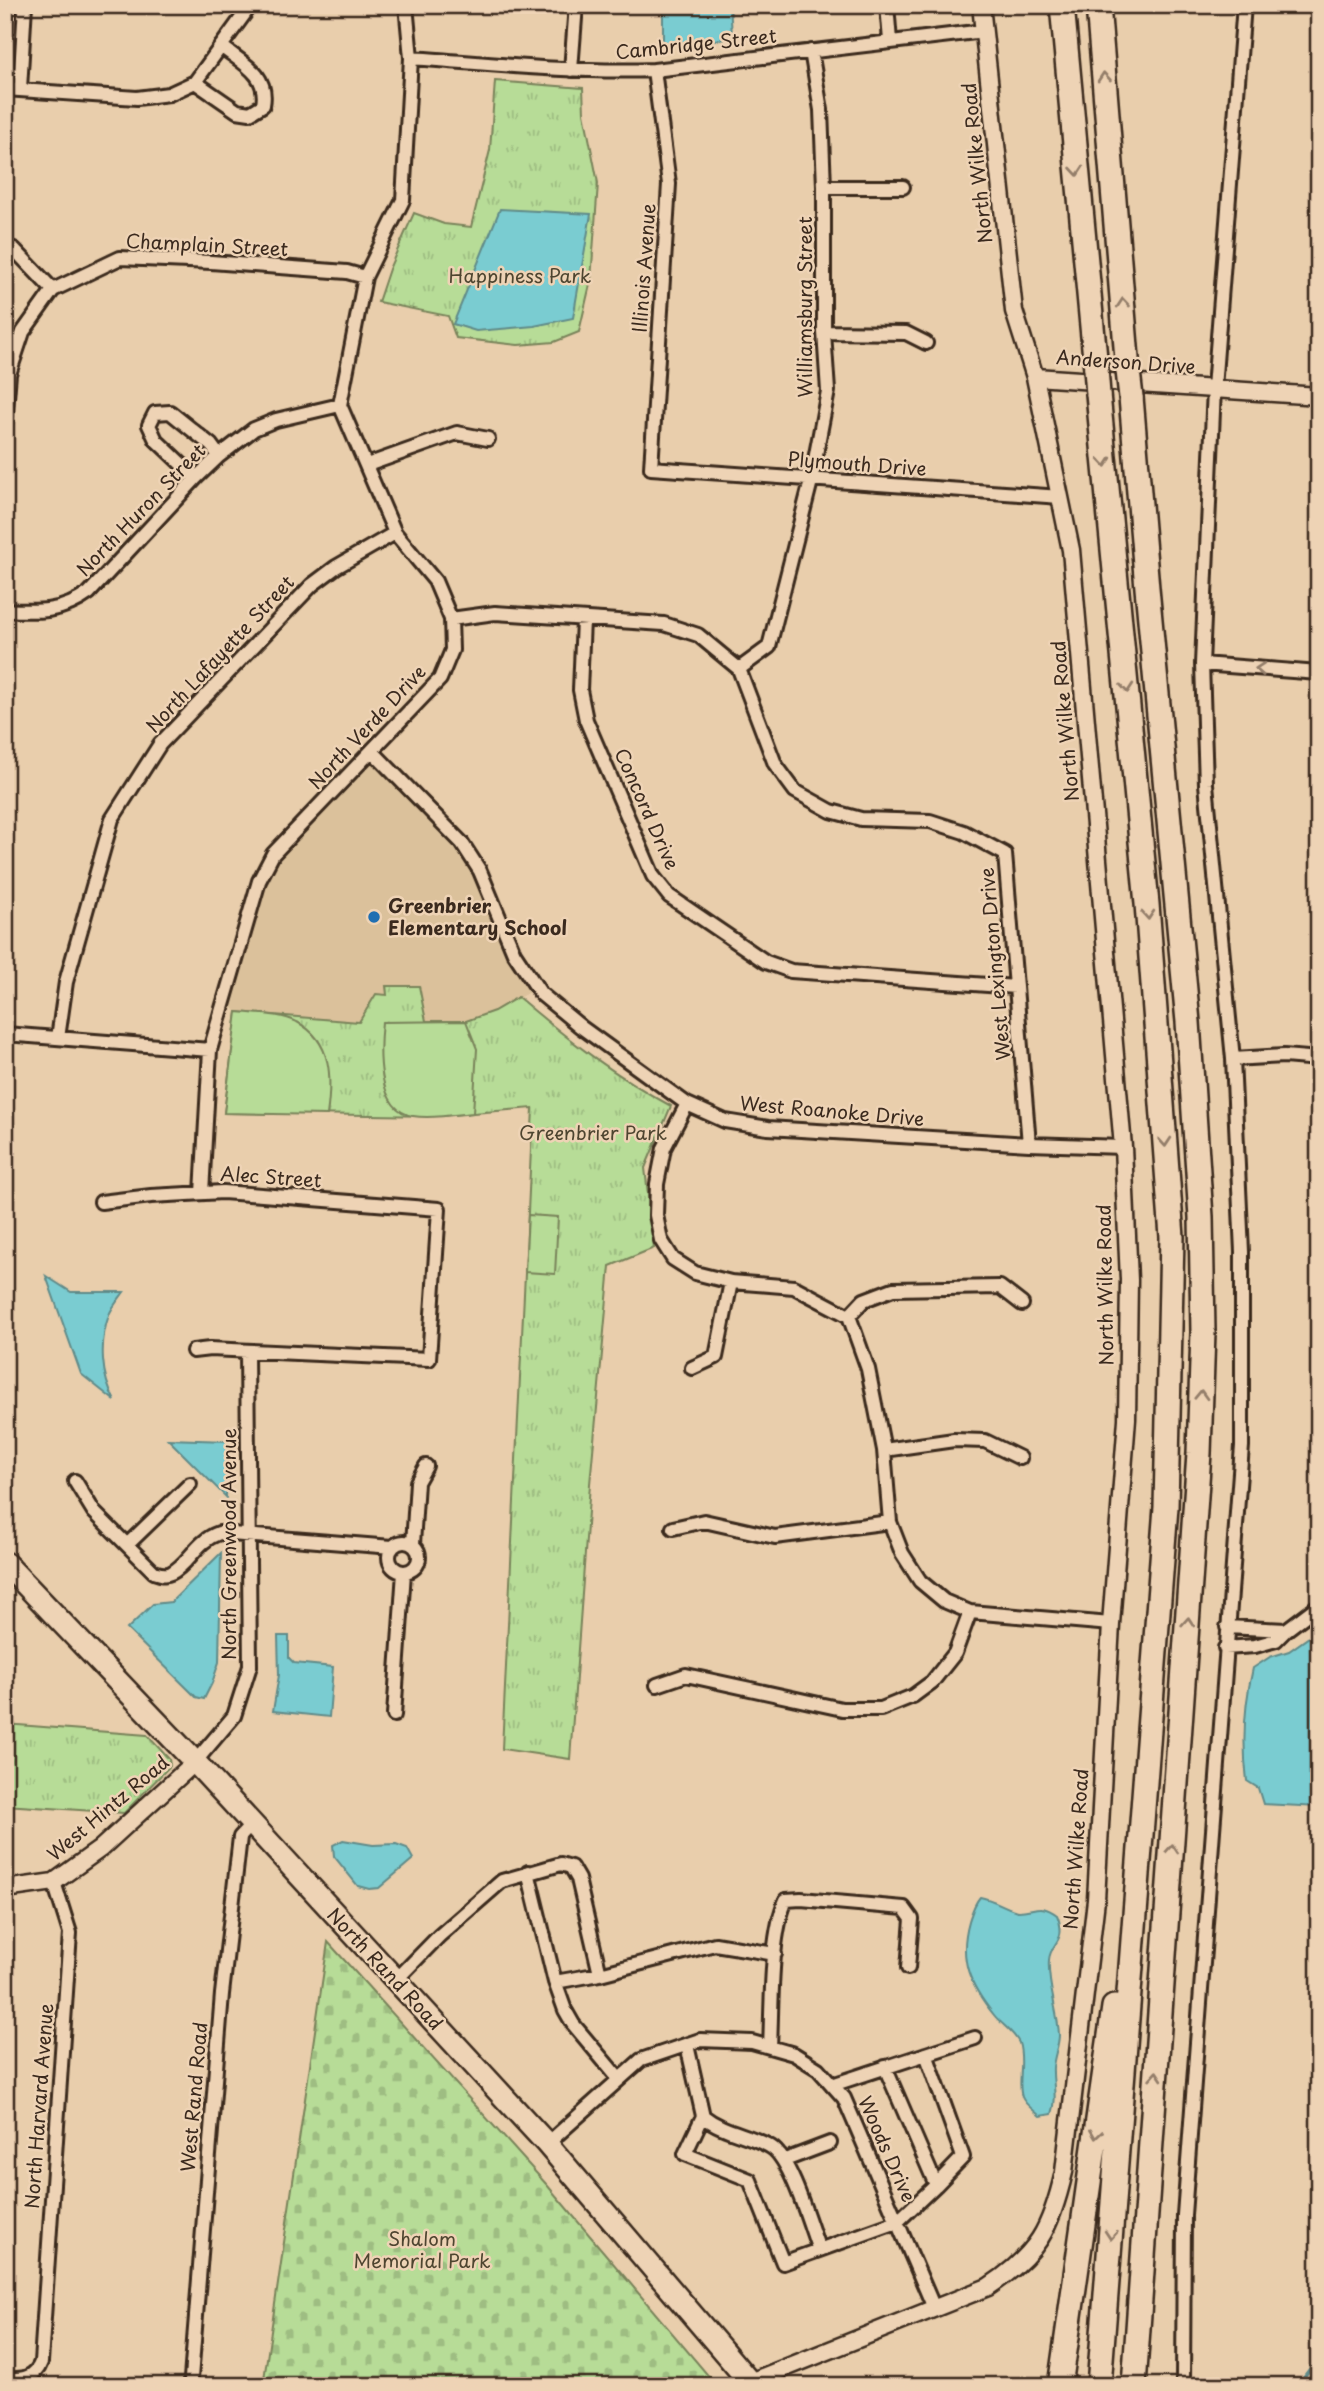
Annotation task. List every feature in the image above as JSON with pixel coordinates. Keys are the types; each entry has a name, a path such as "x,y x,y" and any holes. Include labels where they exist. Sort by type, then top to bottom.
{"highway":[{"path":"1062,5 1147,904 1172,1237 1166,1507 1100,2386"},
{"path":"1098,5 1128,372 1188,1022 1201,1217 1203,1332 1199,1453 1134,2386"},
{"path":"1060,2386 1115,1996 1133,1947"},
{"path":"1147,2386 1151,2144"}],"main road":[{"name":"North Rand Road","path":"5,1563 195,1762 547,2144 752,2384"}],"street":[{"path":"20,89 25,5"},
{"path":"5,89 137,98 169,93 195,82 251,5"},
{"path":"340,405 365,277 403,200 411,58 406,5"},
{"path":"571,70 576,5"},
{"path":"887,5 890,41"},
{"name":"North Wilke Road","path":"752,2384 988,2287 1014,2270 1033,2250 1056,2207 1064,2172 1096,1900 1111,1624 1127,1419 1129,1280 1123,1147 1071,550 1035,377 1014,311 981,5"},
{"path":"1183,2386 1184,2215 1242,1446 1242,1252 1233,1059 1206,784 1202,664 1214,388 1244,5"},
{"name":"Cambridge Street","path":"411,58 571,70 654,71 984,31"},
{"path":"195,82 237,111 250,113 263,105 265,93 260,78 221,47"},
{"name":"Williamsburg Street","path":"739,669 769,647 811,481 828,391 824,332 821,110 811,51"},
{"name":"Illinois Avenue","path":"651,468 669,184 654,71"},
{"path":"824,187 904,187"},
{"path":"5,246 15,249 53,290 23,332 9,374 5,422"},
{"name":"Champlain Street","path":"53,290 120,258 347,272 365,277"},
{"path":"824,332 906,333 926,343"},
{"name":"Anderson Drive","path":"1035,377 1319,396"},
{"name":"North Huron Street","path":"5,610 49,611 79,600 89,593 196,478 254,429 276,420 340,405"},
{"name":"North Verde Drive","path":"202,1193 210,1050 259,881 273,854 440,679 452,650 451,619 435,581 395,533 340,405"},
{"path":"196,478 156,440 149,425 155,413 170,412 211,444 219,456"},
{"path":"367,465 457,433 488,439"},
{"name":"Plymouth Drive","path":"651,468 1061,497"},
{"name":"North Lafayette Street","path":"58,1038 66,982 112,819 160,744 312,585 336,567 395,533"},
{"name":"West Lexington Drive","path":"451,619 495,613 664,624 698,635 739,669 775,764 795,791 831,811 861,819 930,821 964,832 1005,854 1029,1144"},
{"name":"Concord Drive","path":"583,620 580,690 586,720 653,876 669,896 766,962 791,971 1016,988"},
{"path":"1202,664 1319,673"},
{"name":"West Roanoke Drive","path":"373,752 462,843 480,872 514,953 541,994 581,1027 687,1104 725,1121 768,1128 1123,1147"},
{"path":"5,1034 210,1050"},
{"path":"1233,1059 1284,1056 1319,1059"},
{"path":"687,1104 664,1148 657,1184 656,1214 660,1240 673,1259 695,1273 731,1282 794,1287 849,1316 868,1369 884,1450 890,1522 902,1553 920,1581 944,1601 970,1612 1111,1624"},
{"name":"Alec Street","path":"100,1202 223,1192 439,1209 429,1359 247,1351"},
{"path":"692,1368 716,1357 731,1282"},
{"path":"849,1316 864,1300 893,1289 1000,1287 1022,1304"},
{"path":"193,1350 247,1351"},
{"name":"North Greenwood Avenue","path":"195,1762 234,1716 250,1667 247,1351"},
{"path":"884,1450 954,1440 985,1441 1020,1458"},
{"path":"413,1544 417,1482 426,1466"},
{"path":"75,1481 94,1512 154,1572 162,1575 172,1573 208,1536 219,1533 392,1547"},
{"path":"127,1545 190,1484"},
{"path":"673,1528 704,1521 775,1538 890,1522"},
{"path":"399,1542 413,1544 418,1550 419,1560 413,1569 404,1572 395,1570 388,1556 392,1547 399,1542"},
{"path":"394,1715 404,1572"},
{"path":"1225,1648 1255,1646 1276,1640 1319,1605"},
{"path":"657,1685 686,1675 842,1709 881,1709 913,1696 932,1682 954,1653 970,1612"},
{"path":"1227,1627 1286,1630"},
{"name":"West Hintz Road","path":"5,1889 54,1882 100,1849 195,1762"},
{"name":"West Rand Road","path":"191,2378 222,1994 240,1837 252,1824"},
{"path":"396,1980 439,1936 502,1881 561,1864 574,1871 578,1880 600,1974"},
{"path":"528,1872 555,1982 565,2010 573,2024 619,2080"},
{"name":"North Harvard Avenue","path":"5,2379 22,2379 33,2374 41,2362 70,1933 54,1882"},
{"path":"770,2047 775,1954 780,1913 786,1900 905,1908 912,1919 908,1968"},
{"path":"555,1982 600,1974 715,1944 775,1954"},
{"path":"832,2085 975,2038"},
{"name":"Woods Drive","path":"547,2144 640,2060 700,2040 752,2042 794,2054 818,2069 844,2098 934,2308"},
{"path":"687,2045 703,2116 715,2126 772,2148 785,2160 819,2250"},
{"path":"703,2116 685,2154 750,2180 783,2263 897,2222 963,2157 926,2054"},
{"path":"885,2067 936,2185"},
{"path":"785,2160 830,2143"}],"shaded area":[{"name":"Greenbrier Elementary School","path":"373,752 462,843 537,988 494,1011 466,1021 359,1022 237,1012 225,1000 273,854"}],"green space":[{"name":"Happiness Park","path":"495,81 583,88 584,113 598,183 591,280 579,332 554,342 518,345 456,338 448,316 378,302 389,269 414,213 444,224 471,227 490,150"},
{"name":"Greenbrier Park","path":"386,986 419,986 426,1021 466,1021 494,1011 518,997 592,1056 671,1106 645,1168 654,1248 610,1266 590,1484 570,1759 502,1749 533,1108 438,1116 224,1113 237,1012 359,1022 376,994 387,995"},
{"path":"237,1012 291,1019 318,1039 324,1050 329,1075 327,1115 224,1113"},
{"path":"466,1021 477,1049 473,1113 428,1117 413,1116 401,1111 392,1103 382,1077 382,1022"},
{"path":"528,1215 558,1217 555,1274 525,1272"},
{"path":"5,1724 147,1735 169,1759 170,1766 124,1813 5,1805"},
{"name":"Shalom Memorial Park","path":"328,1942 547,2185 717,2386 263,2386"}],"water":[{"path":"663,5 730,5 732,35 726,39 663,44"},
{"path":"500,209 591,214 573,318 534,326 476,331 453,324"},
{"path":"46,1276 71,1292 124,1292 109,1315 103,1348 104,1370 115,1401 81,1374"},
{"path":"168,1439 227,1441 226,1497"},
{"path":"221,1553 219,1662 204,1699 196,1697 127,1629 153,1604 171,1602"},
{"path":"1319,1630 1319,1807 1263,1804 1258,1788 1247,1781 1245,1767 1245,1724 1253,1668 1270,1657 1289,1651"},
{"path":"278,1636 289,1636 289,1658 294,1663 333,1667 329,1717 273,1711 279,1675"},
{"path":"343,1840 373,1845 396,1844 407,1848 413,1859 379,1888 369,1889 358,1886 334,1856 333,1845"},
{"path":"980,1897 1018,1911 1046,1909 1057,1915 1060,1924 1060,1936 1049,1960 1059,2035 1053,2067 1055,2096 1052,2114 1040,2116 1023,2100 1019,2043 978,1993 968,1971 966,1935 972,1911"}],"waterway":[{"path":"1297,2386 1319,2357"}],"place":[{"name":"Greenbrier Elementary School","path":"374,917"}]}
